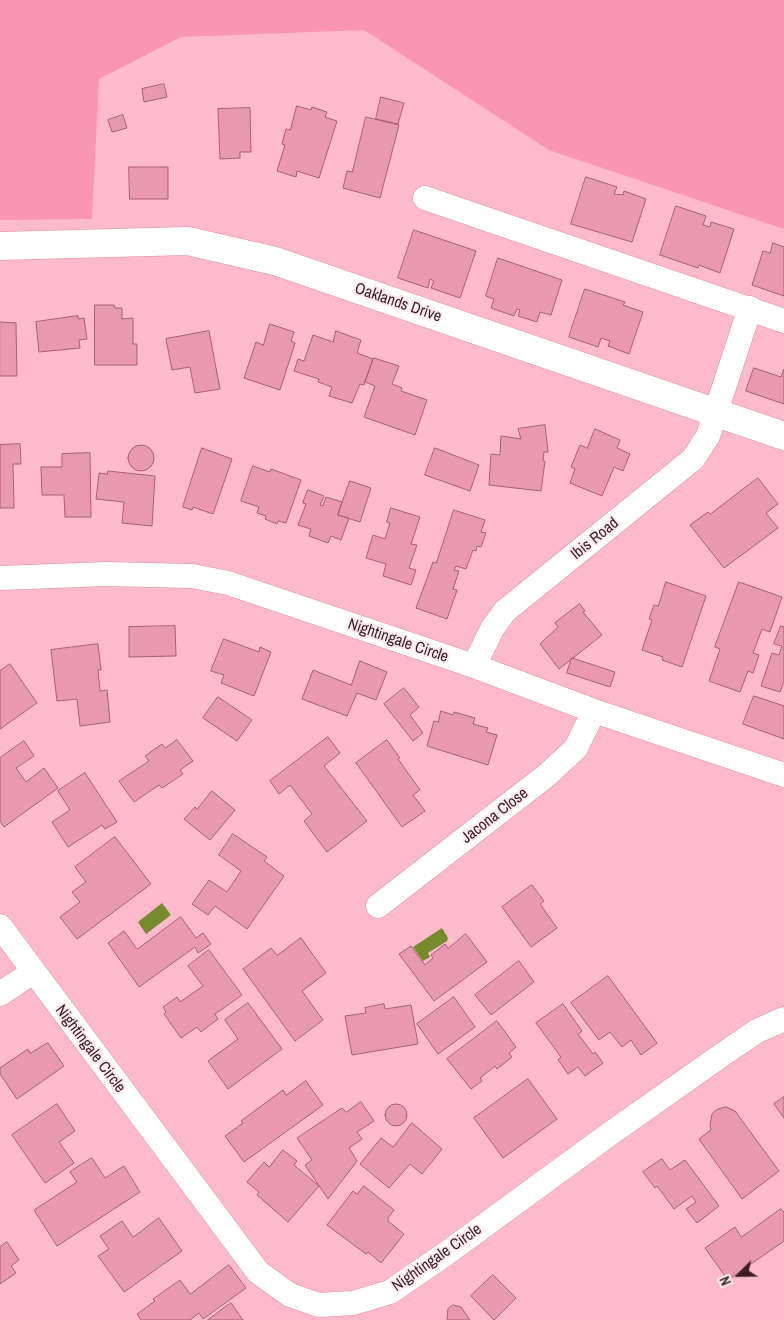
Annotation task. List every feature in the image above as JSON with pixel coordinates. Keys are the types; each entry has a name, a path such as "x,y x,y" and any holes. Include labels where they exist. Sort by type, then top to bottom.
{"street":[{"path":"425,198 784,321"},
{"name":"Oaklands Drive","path":"0,246 188,241 275,261 784,436"},
{"name":"Ibis Road","path":"474,666 492,628 505,611 693,459 708,436 750,308"},
{"name":"Nightingale Circle","path":"0,578 107,574 192,576 228,583 474,666 594,710 784,775"},
{"name":"Jacona Close","path":"378,906 547,775 576,748 594,710"},
{"name":"Nightingale Circle","path":"0,926 258,1272 290,1295 319,1305 353,1303 390,1292 726,1052 757,1031 784,1019"},
{"path":"0,994 33,972"}],"shaded area":[{"path":"0,0 784,0 784,229 549,150 364,30 181,37 99,79 92,219 0,220"},
{"path":"162,903 171,915 146,934 138,922"},
{"path":"442,928 448,938 447,941 428,953 430,957 423,961 413,947"}],"building":[{"path":"164,84 167,97 144,102 142,89"},
{"path":"381,97 404,103 398,124 376,119"},
{"path":"297,106 311,110 312,107 327,112 325,117 337,121 319,178 297,171 296,177 277,171 285,145 282,144 286,129 290,130"},
{"path":"250,108 251,152 240,152 240,158 220,159 218,109"},
{"path":"123,115 127,128 112,132 108,120"},
{"path":"366,117 399,125 380,198 343,188 347,171 352,172"},
{"path":"129,167 168,167 168,199 130,199"},
{"path":"586,177 617,187 614,194 623,195 624,191 646,199 632,242 571,224"},
{"path":"676,206 706,216 703,225 710,227 711,222 734,229 720,273 699,265 698,268 660,255"},
{"path":"414,230 476,251 460,298 431,288 434,281 430,279 428,288 398,278"},
{"path":"773,243 784,247 784,296 752,285 763,251 770,253"},
{"path":"498,258 562,280 551,315 540,312 537,322 518,316 520,310 517,309 514,316 491,308 494,299 486,296"},
{"path":"585,289 625,302 623,305 643,312 629,354 608,346 610,341 601,338 598,347 569,337"},
{"path":"95,305 114,305 115,308 122,308 122,319 133,318 133,344 137,344 137,365 95,365"},
{"path":"78,316 78,319 84,318 87,339 79,340 80,348 39,352 36,322"},
{"path":"0,322 16,323 17,376 0,376"},
{"path":"270,324 294,332 291,341 295,343 280,390 244,378 256,342 263,345"},
{"path":"209,331 220,389 195,393 190,367 172,370 166,339"},
{"path":"336,331 361,340 357,353 373,359 364,385 360,384 352,403 329,396 332,387 318,382 319,379 294,371 298,359 304,361 313,335 333,342"},
{"path":"374,358 399,366 392,384 402,388 401,391 427,400 415,435 364,417 375,386 365,382"},
{"path":"754,368 781,377 784,369 784,404 746,391"},
{"path":"545,425 548,452 544,452 543,461 545,461 541,491 489,485 491,454 500,455 501,436 521,439 518,429"},
{"path":"595,429 620,440 617,448 630,454 623,471 614,467 602,496 570,483 575,469 571,467 580,445 587,448"},
{"path":"20,444 21,464 13,464 14,508 0,508 0,445"},
{"path":"141,445 150,449 154,458 150,467 141,471 132,467 128,458 132,449"},
{"path":"202,448 232,459 213,514 193,507 192,510 183,507"},
{"path":"435,448 479,465 470,491 425,475"},
{"path":"90,453 91,517 65,517 64,495 42,495 41,467 62,467 62,454"},
{"path":"253,466 270,472 271,469 301,480 286,523 278,521 277,524 265,519 266,516 257,513 259,507 241,501"},
{"path":"108,471 155,476 152,526 122,523 124,502 96,499 99,473 107,474"},
{"path":"758,478 778,504 766,513 778,528 724,568 690,525 708,512 710,514"},
{"path":"350,481 371,488 360,522 338,515"},
{"path":"308,490 324,496 320,505 323,506 326,497 342,502 338,515 349,518 341,540 331,536 328,543 309,536 311,529 298,525 306,504 303,503"},
{"path":"391,508 420,517 411,544 417,545 409,568 416,570 411,585 383,576 386,564 366,558 373,535 385,539 390,523 387,522"},
{"path":"454,510 485,520 481,532 486,533 481,547 477,546 476,551 473,550 466,569 456,566 454,570 459,571 453,589 457,590 447,619 416,608 433,562 436,563"},
{"path":"666,582 706,596 682,667 662,660 663,657 642,650 652,620 649,619 654,605 658,606"},
{"path":"739,582 782,597 770,632 762,629 753,653 759,655 753,673 748,671 740,692 709,681 720,649 715,647"},
{"path":"580,604 585,611 583,612 602,635 559,669 540,644 558,627 555,623"},
{"path":"175,626 176,656 129,657 129,627"},
{"path":"781,626 784,627 784,681 780,692 761,686 772,653 779,655 782,646 774,644"},
{"path":"224,639 259,652 260,647 271,652 254,696 221,683 224,675 211,671"},
{"path":"98,644 101,670 98,670 100,691 107,690 110,722 80,726 77,699 57,701 51,650"},
{"path":"572,658 615,672 610,687 567,673"},
{"path":"360,661 387,672 376,700 357,693 347,716 302,699 313,670 351,685"},
{"path":"10,664 37,703 0,729 0,671"},
{"path":"404,688 419,707 410,715 423,733 413,741 384,704"},
{"path":"754,696 784,706 784,739 743,724"},
{"path":"218,697 252,720 237,741 203,718"},
{"path":"441,711 453,715 454,712 475,718 473,724 488,728 486,732 497,735 488,765 427,746 434,721 438,722"},
{"path":"328,737 340,753 324,766 367,821 327,852 304,821 312,814 290,785 279,794 270,781"},
{"path":"177,740 193,761 180,770 183,774 162,788 159,785 134,802 119,781 149,761 145,756 162,744 165,748"},
{"path":"387,740 420,790 413,795 425,811 402,827 356,763"},
{"path":"24,741 34,756 16,768 26,782 44,768 58,788 4,827 0,821 0,758"},
{"path":"85,773 117,822 105,829 102,825 68,847 52,822 70,810 58,791"},
{"path":"212,791 235,810 210,840 184,819 195,807 197,809"},
{"path":"233,834 267,857 264,861 284,876 247,929 215,906 208,915 192,904 209,880 227,892 241,871 219,855"},
{"path":"115,837 151,884 77,939 60,917 80,902 72,892 86,882 75,867"},
{"path":"532,885 544,901 540,904 557,928 531,947 502,907"},
{"path":"181,917 196,938 203,933 211,944 198,953 195,947 139,987 108,943 124,931 137,949"},
{"path":"466,934 487,962 434,1001 399,954 411,946 425,965 433,958 431,955 445,944 448,948"},
{"path":"301,938 326,973 302,991 323,1020 295,1041 243,969 271,948 277,955"},
{"path":"209,950 242,995 215,1014 218,1019 201,1032 197,1027 181,1038 164,1014 166,1012 163,1007 177,997 180,1002 203,986 188,966"},
{"path":"519,961 534,982 491,1015 475,995"},
{"path":"608,976 657,1043 641,1055 631,1040 622,1047 610,1032 599,1040 571,1003"},
{"path":"454,997 475,1027 438,1054 417,1024"},
{"path":"248,1003 282,1049 228,1089 208,1061 238,1039 225,1020"},
{"path":"384,1004 385,1009 411,1005 418,1044 352,1055 345,1016 366,1013 365,1008"},
{"path":"563,1004 582,1031 578,1034 593,1054 595,1052 603,1063 585,1076 578,1067 568,1074 558,1060 561,1057 536,1023"},
{"path":"497,1021 516,1047 509,1053 512,1057 497,1069 495,1066 480,1078 482,1081 471,1089 447,1059"},
{"path":"48,1043 64,1066 17,1099 0,1074 0,1068 28,1049 30,1053"},
{"path":"528,1079 557,1119 503,1158 474,1118"},
{"path":"306,1081 323,1105 244,1162 225,1136 243,1123 241,1121 283,1090 286,1095"},
{"path":"784,1097 784,1118 774,1104"},
{"path":"361,1102 374,1121 357,1132 362,1139 349,1148 357,1161 328,1199 305,1165 312,1160 297,1138 342,1108 346,1112"},
{"path":"57,1104 75,1131 59,1142 74,1163 45,1183 12,1135"},
{"path":"396,1104 404,1107 407,1115 404,1123 396,1126 388,1123 385,1115 388,1107"},
{"path":"726,1107 735,1111 779,1171 742,1199 699,1139 711,1130 712,1114 716,1110"},
{"path":"412,1123 442,1149 422,1174 410,1164 389,1188 360,1164 381,1138 393,1147"},
{"path":"283,1150 297,1161 294,1165 319,1186 288,1222 257,1195 259,1192 247,1182 264,1162 269,1167"},
{"path":"92,1158 105,1178 124,1166 140,1192 57,1246 34,1210 77,1182 70,1172"},
{"path":"662,1159 670,1170 685,1160 719,1206 697,1223 686,1209 696,1202 692,1196 674,1209 657,1186 655,1188 643,1172"},
{"path":"364,1186 394,1210 388,1221 404,1234 381,1263 368,1252 366,1254 327,1225 353,1191 357,1194"},
{"path":"781,1209 784,1212 784,1241 728,1280 705,1248 735,1227 741,1237"},
{"path":"159,1218 182,1251 124,1292 98,1256 109,1249 100,1236 122,1221 133,1237"},
{"path":"7,1242 19,1260 11,1266 16,1273 0,1284 0,1247"},
{"path":"229,1265 246,1288 203,1319 199,1313 190,1320 141,1320 137,1314 155,1301 153,1299 180,1280 190,1294"},
{"path":"493,1275 516,1298 494,1320 471,1296"},
{"path":"231,1303 243,1320 208,1320"},
{"path":"453,1305 461,1307 470,1320 447,1320 448,1309"}]}
